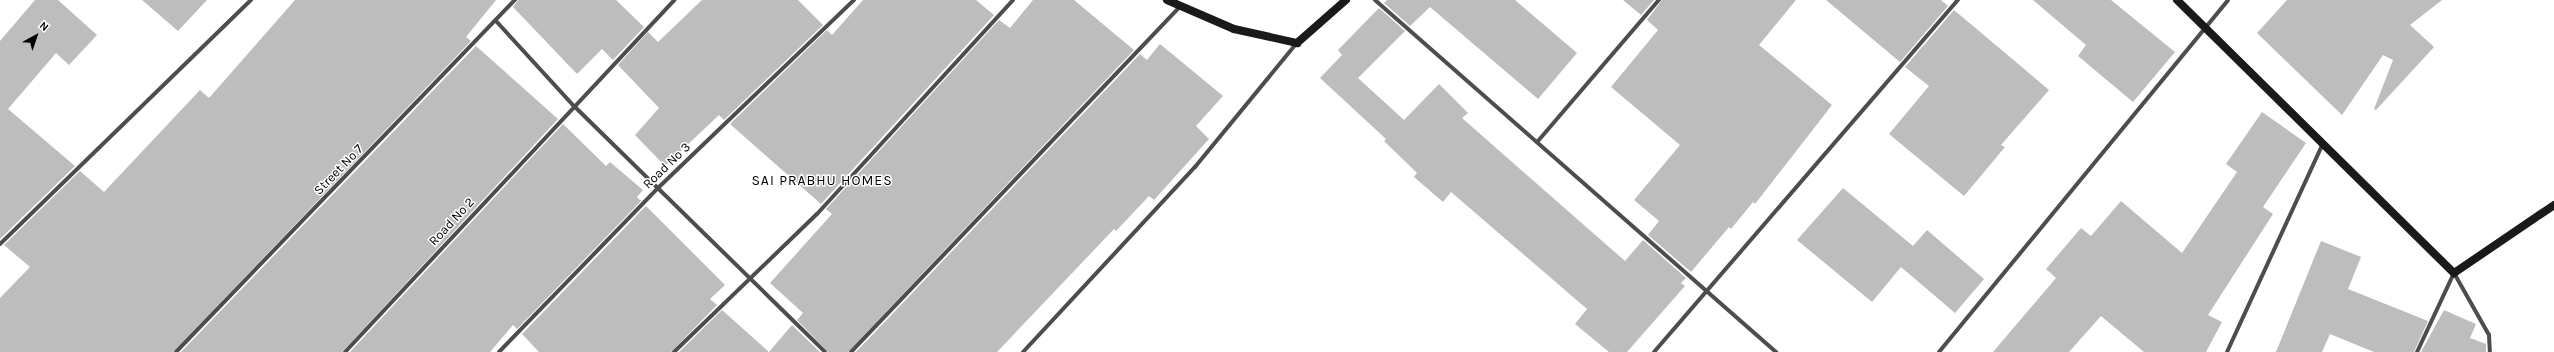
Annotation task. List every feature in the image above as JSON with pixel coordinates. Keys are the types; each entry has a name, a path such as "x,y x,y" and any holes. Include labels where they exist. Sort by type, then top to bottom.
{"street":[{"path":"0,244 250,0"},
{"name":"Street No 7","path":"176,352 515,0"},
{"name":"Road No 2","path":"345,352 674,0"},
{"name":"Road No 3","path":"499,352 659,187 854,0"},
{"path":"674,352 749,277 816,214 1013,0"},
{"path":"1167,0 1180,7 1234,29 1297,43"},
{"path":"1023,352 1195,167 1297,43 1346,0"},
{"path":"1375,0 1538,141 1705,292 1776,352"},
{"path":"1538,141 1658,0"},
{"path":"1654,352 1958,0"},
{"path":"2177,0 2207,27 2454,272 2489,335 2490,352"},
{"path":"1939,352 2228,0"},
{"path":"851,352 1180,7"},
{"path":"496,21 574,106 659,187 825,352"},
{"path":"2227,352 2323,142"},
{"path":"2417,352 2454,272 2554,205"}],"building":[{"path":"35,0 58,0 97,35 69,65 56,53 8,109 75,166 0,239 0,41"},
{"path":"142,0 207,0 178,31"},
{"path":"295,0 496,0 466,37 471,41 173,352 0,352 0,298 30,267 4,245 80,171 104,192 200,90 209,98"},
{"path":"518,0 616,0 644,27 613,60 602,49 577,74 513,7"},
{"path":"702,0 798,0 823,25 724,120 719,115 665,166 635,135 659,108 618,65 648,32 658,42"},
{"path":"863,0 976,0 994,15 821,204 730,124 827,30 832,35"},
{"path":"1033,0 1074,0 1134,50 848,352 828,352 797,320 803,313 770,283 832,214 826,209 999,20 1010,28"},
{"path":"1387,0 1515,0 1577,53 1538,99 1430,7 1410,26 1384,3"},
{"path":"1623,0 1654,0 1641,15"},
{"path":"1662,0 1796,0 1759,45 1832,105 1755,204 1753,202 1731,229 1729,227 1691,272 1648,235 1659,221 1634,200 1680,145 1611,87 1658,30 1647,20"},
{"path":"1826,0 1941,0 1948,6 1900,62"},
{"path":"2033,0 2111,0 2175,52 2133,102 2078,56 2086,45"},
{"path":"2287,0 2442,0 2410,25 2434,47 2376,110 2374,109 2393,60 2383,55 2342,115 2257,33"},
{"path":"1379,8 1405,31 1358,78 1404,120 1439,84 1468,113 1462,118 1625,261 1643,240 1686,278 1681,283 1685,286 1627,352 1609,352 1575,324 1587,309 1451,192 1443,202 1414,177 1417,173 1384,141 1386,139 1320,78 1342,55 1338,50"},
{"path":"1954,10 2049,90 2001,145 2005,147 1964,196 1889,134 1929,86 1905,67"},
{"path":"1160,44 1223,96 1196,126 1209,139 1154,200 1149,196 1116,231 1114,229 997,352 856,352 1140,54 1147,60"},
{"path":"476,46 558,119 342,352 181,352"},
{"path":"2262,112 2306,143 2263,207 2273,214 2208,315 2222,322 2206,352 2144,352 2101,316 2069,352 1993,352 2056,278 2046,269 2081,228 2091,236 2121,201 2182,253 2237,172 2226,164"},
{"path":"563,124 606,166 610,162 643,190 637,197 641,201 517,329 513,325 490,352 350,352"},
{"path":"1843,188 1913,246 1927,230 1984,279 1955,313 1901,267 1872,302 1797,240"},
{"path":"646,206 725,285 710,299 717,305 671,352 539,352 522,334"},
{"path":"2321,241 2361,257 2348,289 2428,321 2414,352 2374,352 2330,334 2322,352 2276,352"},
{"path":"722,310 769,352 679,352"},
{"path":"2444,310 2476,324 2470,338 2486,344 2486,352 2421,352"},
{"path":"792,325 820,352 769,352"}],"district":[{"name":"SAI PRABHU HOMES","path":"822,181"}]}
